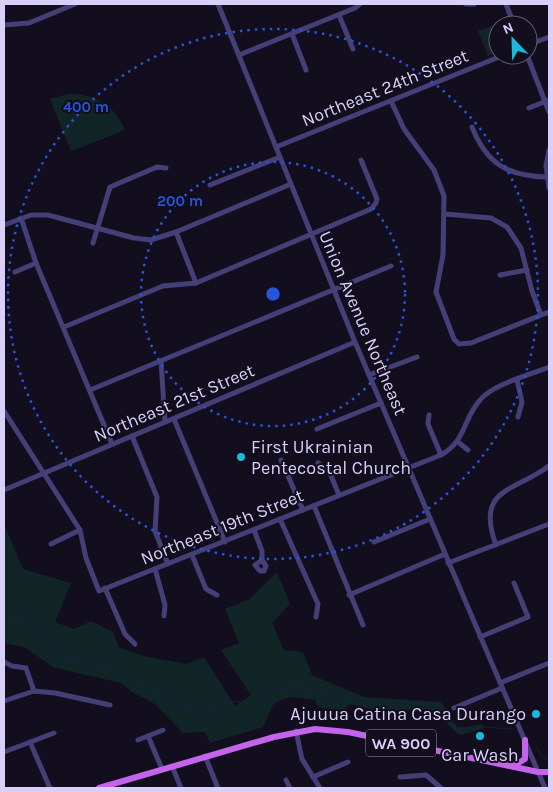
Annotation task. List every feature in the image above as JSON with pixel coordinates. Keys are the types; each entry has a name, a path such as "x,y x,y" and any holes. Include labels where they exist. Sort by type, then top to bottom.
{"main road":[{"name":"WA 900","path":"99,788 117,785 204,756 296,731 335,730 538,772 549,772"},
{"path":"511,766 525,759 525,740"}],"street":[{"path":"4,25 29,23 75,4"},
{"name":"Union Avenue Northeast","path":"218,4 355,342 545,788"},
{"path":"239,55 339,15 360,4"},
{"path":"466,4 474,4"},
{"path":"339,15 353,49"},
{"path":"292,34 306,70"},
{"name":"Northeast 24th Street","path":"276,148 488,62"},
{"path":"531,65 547,101 549,112"},
{"path":"391,101 404,129 438,179 444,196 443,255 436,292 454,339 459,344 471,343 549,312"},
{"path":"529,108 547,101"},
{"path":"472,128 481,148 499,166 515,174 547,177"},
{"path":"549,150 547,177 549,188"},
{"path":"210,185 280,157"},
{"path":"64,327 163,286 196,283 371,209 376,203 376,194 361,160"},
{"path":"93,243 106,195 113,185 157,167 166,168"},
{"path":"4,225 21,218 48,215 142,240 162,238 291,184"},
{"path":"445,214 484,216 503,223 516,239 541,315"},
{"path":"21,218 36,263 112,444"},
{"path":"176,232 196,283"},
{"path":"15,272 36,263"},
{"path":"90,390 391,266"},
{"path":"500,275 527,270"},
{"name":"Northeast 21st Street","path":"4,490 355,342"},
{"path":"369,375 417,357"},
{"path":"161,361 164,422"},
{"name":"Northeast 19th Street","path":"102,590 441,455 458,442 480,399 491,391 549,367"},
{"path":"518,380 522,402 518,417"},
{"path":"317,429 381,403"},
{"path":"4,411 45,472 80,530 86,558 125,634 135,644"},
{"path":"429,415 428,424 441,455"},
{"path":"174,419 225,542"},
{"path":"132,436 157,497 155,531 168,564"},
{"path":"458,442 468,450"},
{"path":"281,460 303,510"},
{"path":"318,463 330,473 339,495"},
{"path":"496,545 489,524 489,514 493,504 505,491 549,466"},
{"path":"314,506 349,595 363,625"},
{"path":"280,519 318,604 316,617"},
{"path":"374,542 430,519"},
{"path":"448,563 549,524"},
{"path":"51,544 80,530"},
{"path":"254,530 262,548 262,560"},
{"path":"349,595 444,554"},
{"path":"192,555 206,589 217,595"},
{"path":"155,569 165,605 164,616"},
{"path":"480,637 528,617 514,583"},
{"path":"4,662 12,666 26,668 34,691"},
{"path":"454,708 549,663"},
{"path":"4,701 34,691 55,693 110,705"},
{"path":"138,740 163,730"},
{"path":"296,731 302,759 320,788"},
{"path":"4,752 54,733"},
{"path":"148,736 162,769"},
{"path":"30,742 50,788"},
{"path":"204,756 218,788"},
{"path":"314,777 348,762"},
{"path":"172,766 181,788"},
{"path":"400,777 426,774 441,788"},
{"path":"286,780 290,788"}],"green space":[{"path":"488,27 488,56 478,31"},
{"path":"68,94 87,96 102,102 115,113 125,130 71,151 50,99"},
{"path":"4,524 23,569 71,583 55,622 74,629 91,621 113,632 119,647 143,656 187,664 204,657 235,706 251,695 221,650 239,643 225,609 250,599 277,572 290,604 272,623 284,650 303,652 312,675 364,697 441,702 457,727 482,724 483,729 460,735 440,717 423,710 380,711 349,704 344,711 318,707 315,700 291,697 274,703 263,727 210,743 205,732 183,733 155,704 132,692 121,683 53,667 24,647 4,643"}],"waterway":[{"path":"4,619 27,620 41,642 56,649 61,661 82,660 98,667 115,670 127,684 162,693 167,700 190,709 208,710 226,702 253,702 271,690 299,687 362,700 376,706 385,707 404,702 429,705 442,714 456,731 483,727 512,729"},
{"path":"536,746 542,757 549,761"}],"place":[{"name":"First Ukrainian Pentecostal Church","path":"241,457"},
{"name":"Ajuuua Catina Casa Durango","path":"536,714"},
{"name":"Car Wash","path":"480,736"}]}
